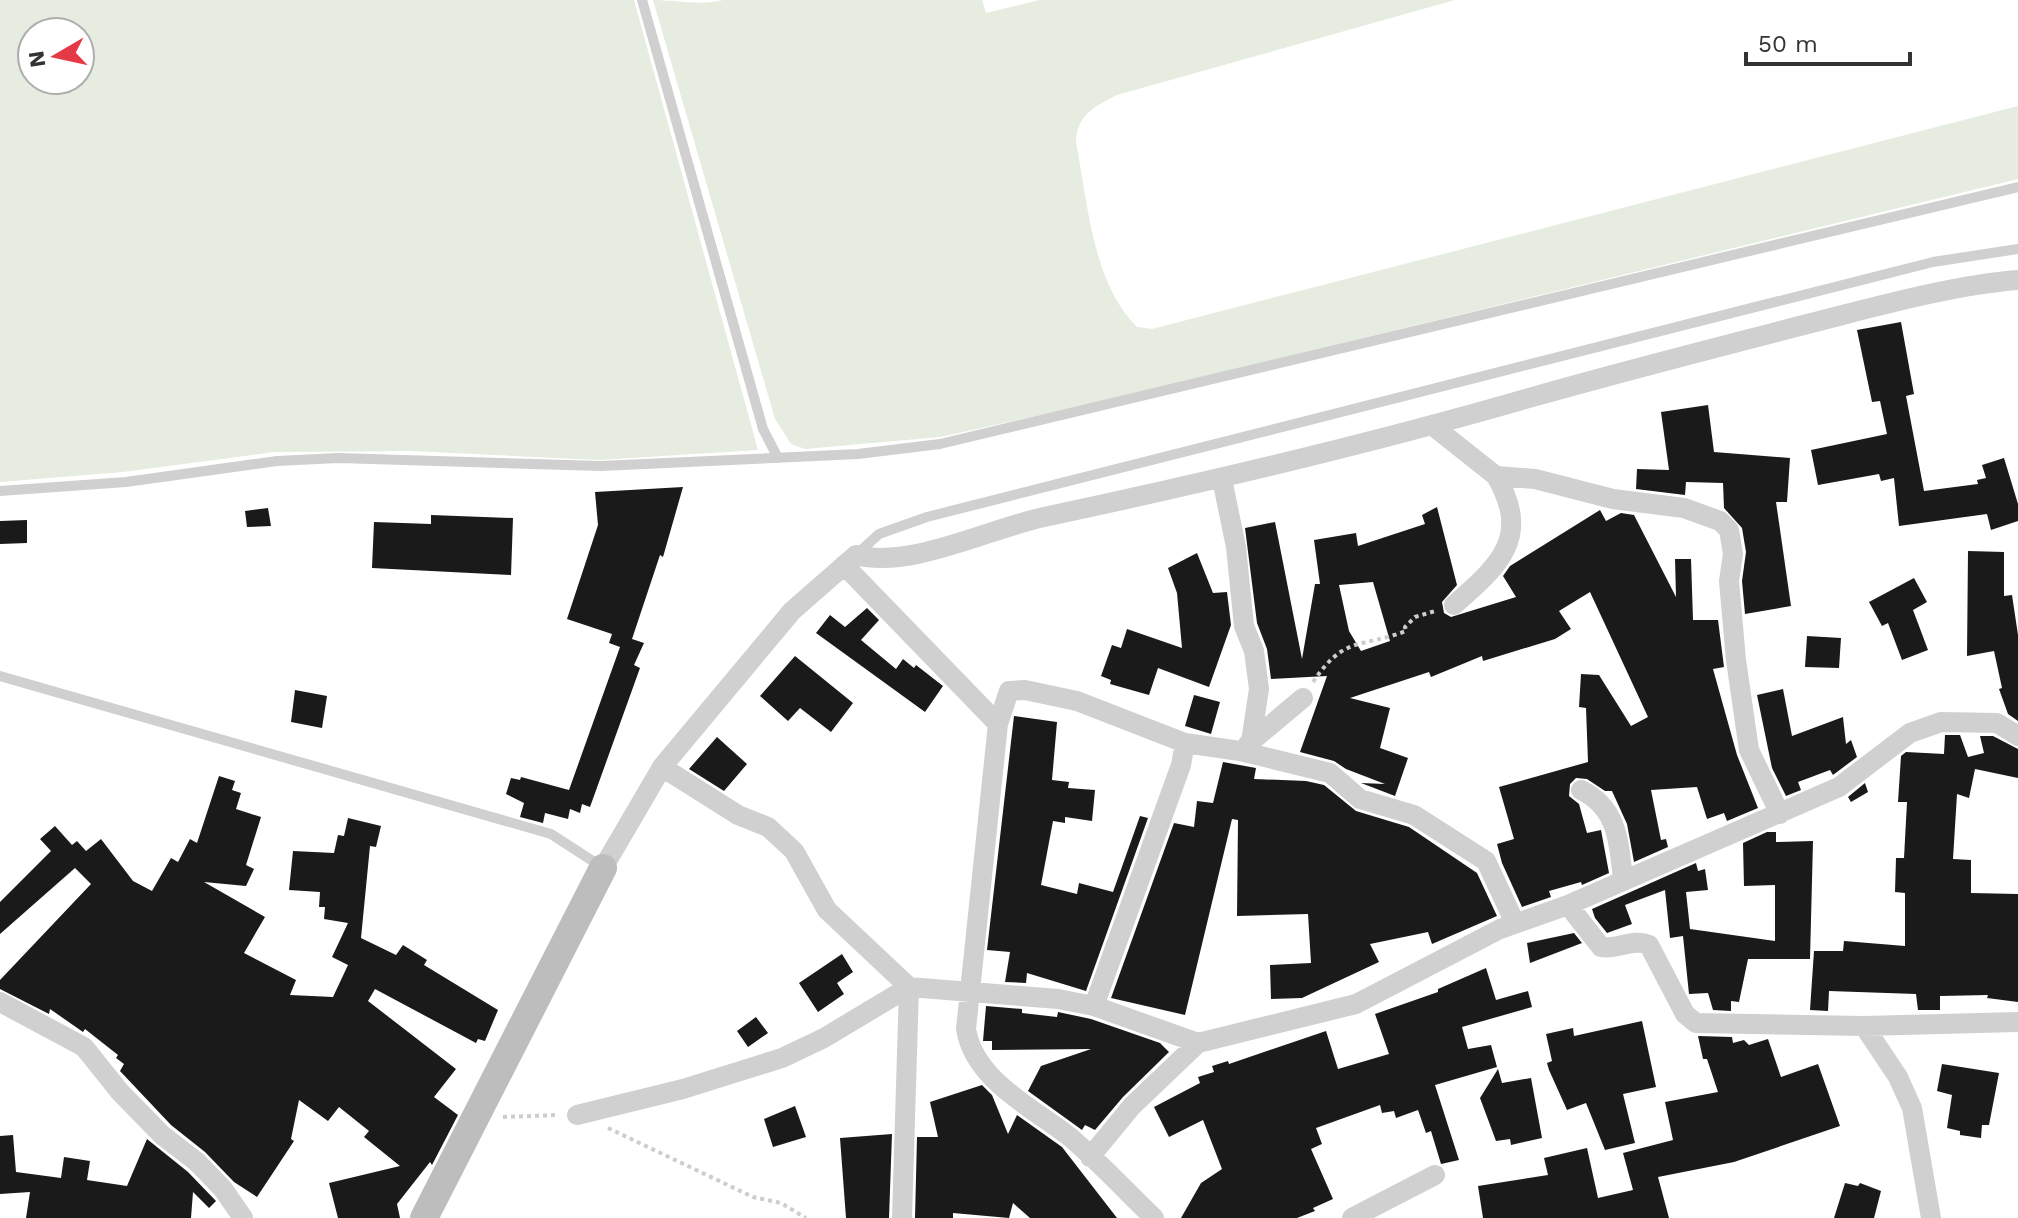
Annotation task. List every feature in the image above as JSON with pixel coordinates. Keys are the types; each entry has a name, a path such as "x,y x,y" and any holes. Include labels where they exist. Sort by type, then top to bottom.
{"street":[{"path":"424,1218 603,868 662,767 792,611 850,560 907,556 1025,521 1222,479 1433,426 1636,368 1868,309 2018,280"},
{"path":"1433,426 1496,476 1510,500 1514,532 1502,556 1454,605"},
{"path":"1496,476 1535,479 1613,499 1684,508 1720,521 1729,530 1733,554 1729,581 1736,660 1749,750 1780,814"},
{"path":"1222,479 1236,547 1244,626 1254,651 1259,689 1245,747"},
{"path":"850,560 998,724"},
{"path":"1154,1218 1090,1157 1009,1093 978,1059 968,1042 966,1029 998,724 1009,691 1025,690 1077,701 1185,743 1245,747 1330,773 1360,799 1414,815 1486,861 1515,923"},
{"path":"1245,747 1303,698"},
{"path":"1090,1157 1132,1106 1198,1043 1356,1004 1515,923 1568,905 1839,787 1910,733 1941,722 1997,723 2018,736"},
{"path":"1094,1006 1181,765 1185,743"},
{"path":"662,767 738,815 768,827 794,851 827,910 909,987 902,1218"},
{"path":"1581,790 1599,798 1612,819 1623,880"},
{"path":"1568,905 1601,947 1612,949 1640,941 1649,945 1685,1014 1696,1023 1798,1022 1864,1026 2018,1022"},
{"path":"577,1115 683,1089 782,1058 824,1038 909,987 1094,1006 1198,1043"},
{"path":"0,1002 84,1047 120,1092 162,1135 197,1162 223,1189 243,1218"},
{"path":"1864,1026 1893,1067 1912,1108 1931,1218"},
{"path":"1352,1218 1435,1175"}],"lane":[{"path":"642,0 763,429 778,458"},
{"path":"0,491 126,482 277,461 338,458 601,466 858,454 956,440 2018,187"},
{"path":"850,560 879,534 927,517 1917,266 2018,249"},
{"path":"0,676 551,834 603,868"}],"path":[{"path":"1303,698 1323,666 1342,648 1406,631 1405,627 1415,617 1454,605"},
{"path":"477,1118 577,1115 753,1197 781,1203 806,1218"}],"shaded area":[{"path":"0,0 634,0 758,450 599,460 411,451 274,452 123,472 0,482"},
{"path":"653,0 697,3 723,0 982,0 986,13 1040,0 1455,0 1117,95 1083,118 1076,143 1101,265 1122,309 1137,327 1152,329 2018,106 2018,179 1095,403 940,437 805,449 791,444 775,419"}],"building":[{"path":"1901,322 1914,394 1906,396 1924,491 1978,484 1977,480 1986,478 1982,465 2004,458 2018,504 2018,521 1991,530 1987,514 1899,526 1894,478 1881,481 1879,474 1818,485 1811,450 1887,434 1880,401 1872,402 1857,330"},
{"path":"1708,405 1714,452 1790,458 1787,502 1776,502 1791,606 1745,614 1742,581 1746,552 1742,528 1724,508 1723,483 1686,482 1685,495 1636,489 1637,469 1669,470 1661,412"},
{"path":"683,487 663,557 660,555 632,639 644,643 634,665 640,668 590,807 582,804 580,813 570,809 568,819 545,813 543,823 520,817 524,803 506,794 511,778 520,780 521,777 569,790 620,647 609,643 612,634 567,619 598,525 595,492"},
{"path":"1437,507 1457,585 1442,602 1444,613 1451,617 1516,597 1503,576 1510,566 1600,510 1606,521 1621,513 1634,515 1676,597 1675,559 1691,559 1693,620 1718,620 1724,667 1713,669 1737,755 1758,808 1727,821 1724,813 1707,819 1697,787 1651,790 1661,840 1666,839 1668,847 1634,862 1627,824 1612,791 1605,791 1587,779 1576,778 1570,784 1569,796 1579,804 1587,833 1601,830 1609,873 1582,885 1581,882 1549,891 1551,897 1522,907 1497,844 1514,839 1499,787 1588,762 1586,708 1579,707 1581,674 1599,675 1631,726 1648,717 1590,592 1559,611 1571,629 1555,639 1483,661 1482,656 1431,677 1429,672 1350,698 1390,708 1380,748 1408,758 1395,796 1361,783 1385,784 1334,761 1300,752 1327,676 1271,679 1267,649 1257,623 1245,528 1275,522 1302,659 1315,584 1320,584 1314,540 1356,533 1358,546 1425,524 1422,515","holes":["1373,582 1390,641 1361,651 1349,631 1339,585"]},
{"path":"268,508 271,526 247,527 245,511"},
{"path":"431,515 513,518 511,575 372,568 374,522 431,524"},
{"path":"27,520 27,543 0,544 0,521"},
{"path":"1968,551 2004,552 2004,596 2012,595 2018,635 2018,721 2008,714 1999,689 2002,688 1994,651 1967,656"},
{"path":"1197,553 1213,593 1227,592 1231,625 1209,687 1158,668 1149,695 1110,684 1111,680 1101,676 1112,645 1121,648 1127,629 1182,648 1177,593 1168,568"},
{"path":"1914,578 1927,602 1913,610 1928,650 1902,660 1888,623 1882,626 1869,602"},
{"path":"867,608 879,620 861,640 896,669 903,659 943,686 925,712 816,633 830,615 845,627"},
{"path":"1807,636 1841,638 1839,668 1805,667"},
{"path":"795,656 853,703 831,732 800,708 788,721 760,696"},
{"path":"1783,689 1792,736 1843,717 1846,744 1851,740 1857,757 1833,775 1830,770 1798,782 1801,790 1786,796 1772,768 1757,695"},
{"path":"295,690 327,696 322,728 291,722"},
{"path":"1194,695 1220,702 1211,734 1185,726"},
{"path":"1014,716 1057,722 1052,780 1069,782 1068,788 1095,790 1092,821 1065,817 1065,823 1053,821 1041,885 1077,894 1079,883 1113,892 1140,816 1148,818 1086,991 1027,973 1026,983 1005,982 1010,952 987,950"},
{"path":"1945,735 1960,735 1968,757 1984,753 1980,736 1993,736 2018,749 2018,778 1975,769 1969,798 1957,794 1953,859 1971,860 1971,893 2018,894 2018,1002 1987,998 1988,995 1940,996 1940,1010 1918,1010 1916,994 1829,991 1828,1011 1810,1010 1814,951 1843,951 1844,941 1905,946 1905,893 1895,892 1896,858 1904,858 1907,802 1898,802 1901,756 1906,752 1944,754"},
{"path":"717,737 747,764 724,791 689,769"},
{"path":"1223,762 1256,768 1254,779 1306,781 1324,785 1356,811 1409,827 1477,873 1497,916 1432,944 1428,932 1370,944 1379,962 1302,998 1271,999 1270,965 1311,963 1308,914 1237,916 1238,820 1232,819 1185,1015 1111,998 1174,823 1194,827 1197,801 1213,803"},
{"path":"219,776 235,781 232,790 241,793 236,809 261,817 246,865 254,869 246,886 204,882 265,917 244,953 296,980 290,995 333,997 348,965 332,957 348,923 324,919 325,907 319,907 320,892 289,890 293,851 334,853 338,835 344,836 348,818 381,826 376,847 370,846 361,938 396,955 403,945 427,960 424,965 498,1010 485,1041 478,1039 476,1043 375,989 368,1001 456,1069 434,1097 458,1115 432,1165 430,1162 397,1204 400,1218 338,1218 329,1183 400,1166 364,1137 369,1131 339,1107 328,1121 299,1100 291,1139 294,1141 257,1197 234,1182 205,1152 171,1125 120,1071 124,1064 116,1058 118,1055 85,1029 83,1032 50,1009 49,1014 0,989 0,980 91,884 75,868 0,934 0,902 51,851 40,839 55,826 72,845 77,841 86,851 101,839 133,881 152,891 171,858 178,862 190,839 197,843"},
{"path":"1865,783 1868,792 1851,802 1848,797"},
{"path":"1767,832 1776,832 1776,842 1813,841 1810,959 1748,959 1739,1002 1731,1001 1731,1011 1713,1010 1708,993 1689,994 1683,936 1670,938 1665,890 1625,905 1632,924 1607,933 1595,918 1592,909 1696,863 1698,871 1705,869 1708,890 1686,892 1690,929 1775,941 1775,885 1744,886 1743,843"},
{"path":"1574,933 1582,943 1530,963 1527,943"},
{"path":"842,954 853,972 837,983 844,994 818,1012 799,983"},
{"path":"1486,968 1496,1000 1528,991 1532,1007 1462,1027 1468,1049 1491,1045 1497,1067 1435,1085 1459,1160 1441,1164 1431,1131 1426,1133 1418,1110 1396,1118 1394,1111 1382,1113 1380,1105 1316,1128 1322,1144 1311,1149 1333,1199 1313,1208 1315,1211 1297,1218 1181,1218 1201,1183 1222,1169 1203,1120 1169,1137 1154,1107 1200,1083 1198,1077 1214,1072 1212,1066 1228,1061 1229,1064 1326,1031 1338,1069 1389,1054 1375,1014 1438,992 1438,989"},
{"path":"986,1006 1022,1009 1022,1013 1057,1017 1058,1012 1091,1019 1160,1043 1169,1052 1095,1130 1085,1125 1082,1130 1028,1091 1041,1066 1091,1049 992,1050 992,1041 983,1041"},
{"path":"756,1017 768,1033 748,1047 737,1031"},
{"path":"1642,1021 1656,1087 1623,1094 1635,1143 1605,1150 1586,1103 1567,1110 1547,1063 1552,1061 1546,1034 1573,1028 1574,1036"},
{"path":"1698,1036 1732,1037 1733,1043 1744,1040 1749,1045 1768,1039 1781,1077 1818,1064 1840,1126 1734,1162 1658,1177 1669,1218 1483,1218 1478,1186 1548,1175 1544,1158 1587,1148 1598,1198 1633,1190 1623,1153 1673,1140 1665,1102 1718,1092 1707,1059 1703,1059"},
{"path":"1942,1064 1999,1073 1989,1125 1982,1125 1981,1138 1960,1135 1960,1131 1947,1128 1952,1095 1937,1091"},
{"path":"1498,1069 1502,1083 1531,1078 1542,1138 1511,1145 1510,1139 1496,1141 1480,1098"},
{"path":"982,1085 992,1095 1008,1134 1017,1115 1062,1147 1117,1218 1030,1218 1013,1203 1009,1218 953,1213 953,1218 915,1218 917,1137 938,1137 930,1102"},
{"path":"795,1106 806,1137 773,1147 764,1119"},
{"path":"892,1134 889,1218 846,1218 840,1138"},
{"path":"13,1135 16,1172 61,1178 64,1157 90,1161 87,1180 127,1186 147,1139 188,1172 216,1201 209,1208 193,1192 191,1218 26,1218 30,1192 0,1194 0,1136"},
{"path":"1845,1183 1858,1186 1860,1183 1881,1191 1874,1218 1834,1218"}]}
